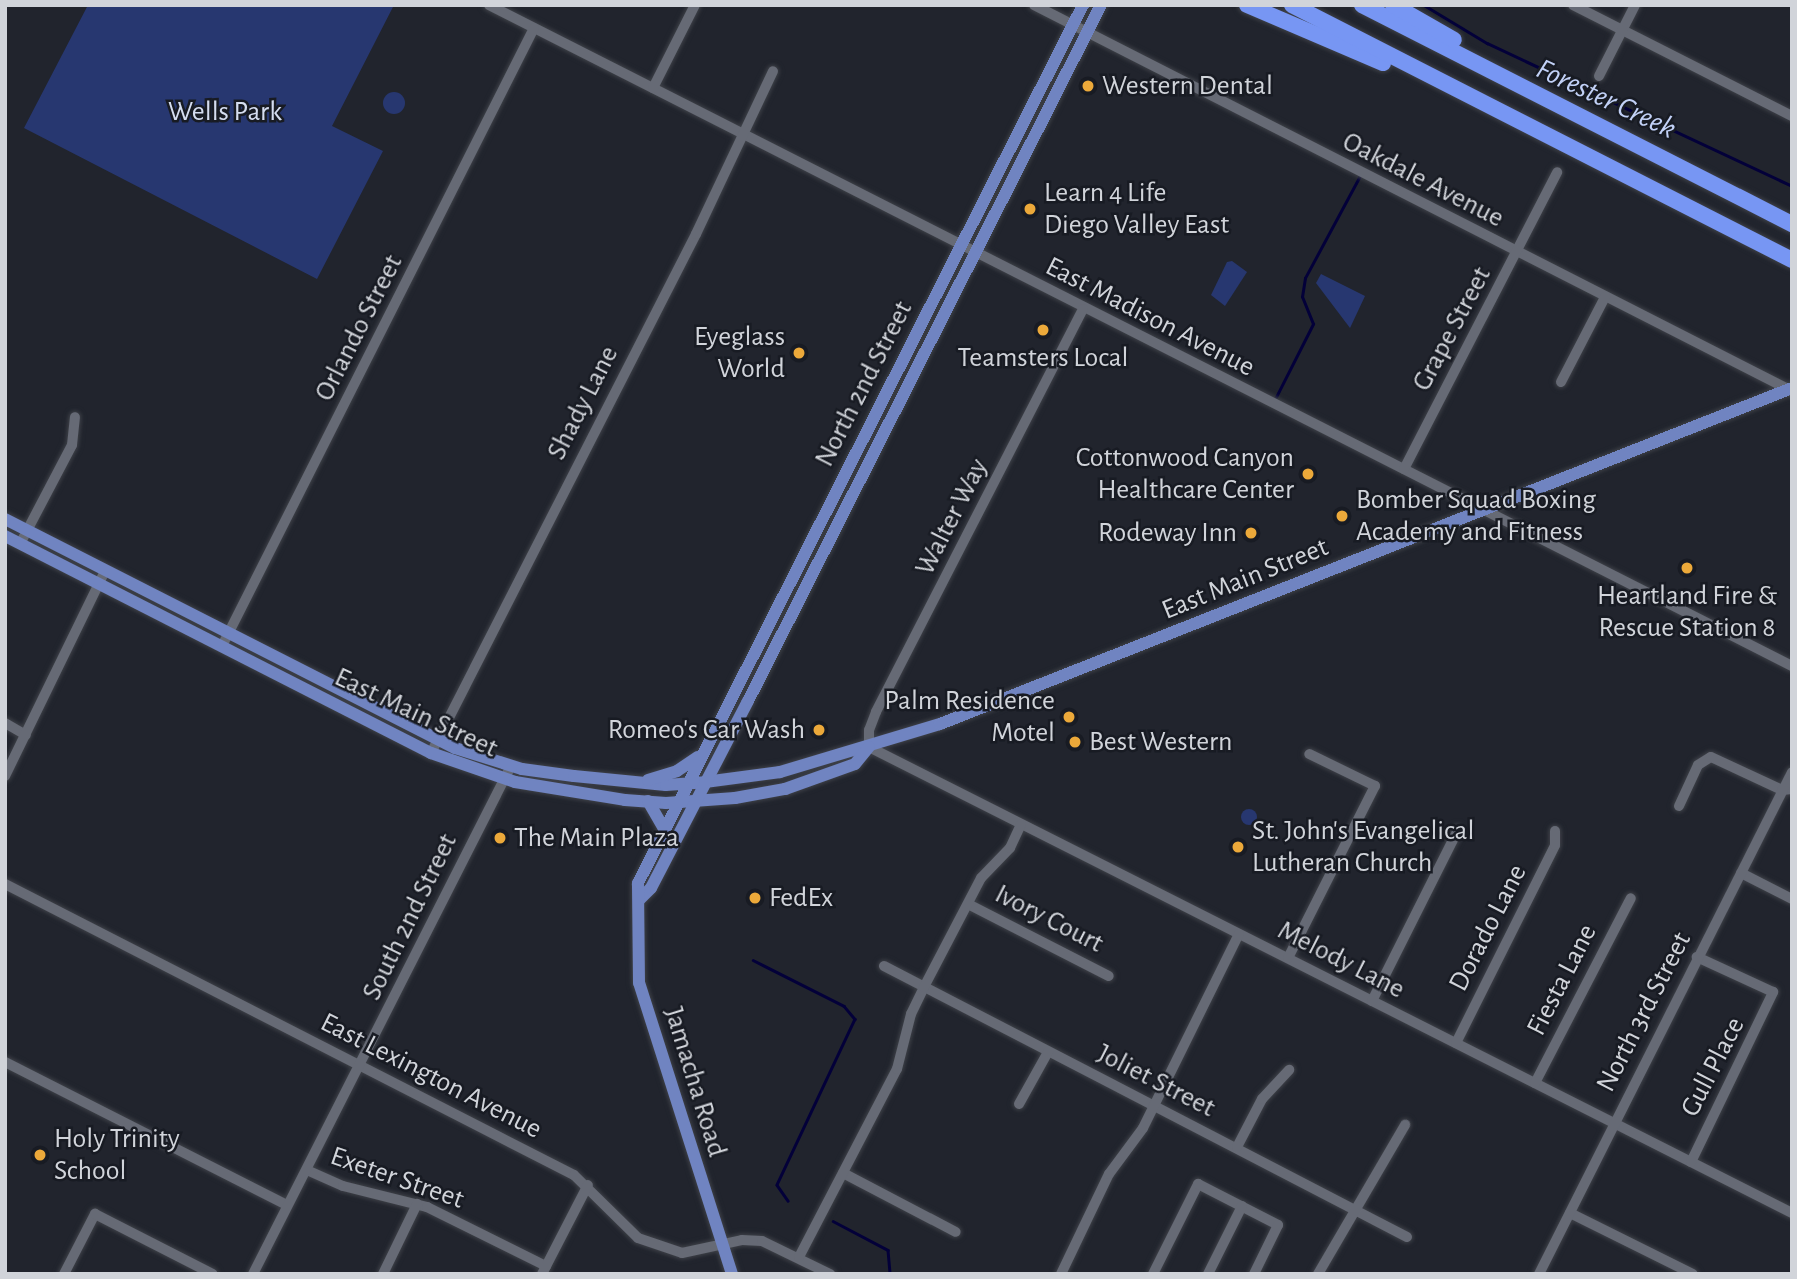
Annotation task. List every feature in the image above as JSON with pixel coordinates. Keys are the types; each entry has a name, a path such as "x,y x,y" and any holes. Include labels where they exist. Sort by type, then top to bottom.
{"highway":[{"path":"1247,5 1514,119"},
{"path":"1292,5 1792,260"},
{"path":"1362,5 1792,224"},
{"path":"1393,5 1488,60 1513,81"}],"main road":[{"name":"North 2nd Street","path":"687,784 838,492 1083,5"},
{"name":"North 2nd Street","path":"705,782 845,513 1101,5"},
{"path":"899,368 901,400"},
{"name":"East Main Street","path":"5,536 222,646 356,707 438,740 511,766 634,783 687,784 740,779 869,747 1184,630 1791,389"},
{"path":"838,492 838,505 845,513"},
{"name":"East Main Street","path":"5,519 229,633 431,753 504,779 571,794 648,802 695,801 785,789 855,764 869,747"},
{"path":"809,548 805,566 809,580"},
{"path":"794,574 795,607"},
{"path":"720,752 726,772 740,779"},
{"path":"634,783 677,771 702,754"},
{"path":"639,900 651,888 705,782"},
{"name":"Jamacha Road","path":"687,784 638,883 635,946 639,984 732,1274"},
{"path":"648,802 664,830"}],"street":[{"name":"East Madison Avenue","path":"489,5 1083,309 1792,666"},
{"path":"653,89 695,5"},
{"name":"Oakdale Avenue","path":"1034,5 1518,254 1791,389"},
{"path":"1573,5 1792,116"},
{"path":"1600,76 1635,5"},
{"name":"Orlando Street","path":"222,646 534,28"},
{"name":"Shady Lane","path":"431,753 696,234 774,72"},
{"name":"Grape Street","path":"1404,469 1518,254 1558,172"},
{"path":"1561,382 1605,297"},
{"name":"Walter Way","path":"869,747 869,730 876,712 1083,309"},
{"path":"20,544 72,445 75,417"},
{"path":"5,776 101,584 105,571"},
{"path":"5,723 26,734"},
{"name":"Melody Lane","path":"869,747 1792,1213"},
{"path":"1288,958 1375,786 1309,754"},
{"path":"1679,806 1698,765 1710,754 1787,790"},
{"name":"South 2nd Street","path":"253,1274 362,1067 511,766"},
{"name":"North 3rd Street","path":"1539,1274 1741,873 1787,790 1792,772"},
{"path":"799,1257 897,1069 911,1014 924,987 981,878 1010,848 1021,824"},
{"path":"1372,1001 1458,830"},
{"name":"Dorado Lane","path":"1456,1043 1555,845 1555,831"},
{"path":"1741,873 1792,898"},
{"name":"East Lexington Avenue","path":"5,884 588,1185 638,1238 682,1253 755,1240 799,1257 830,1274"},
{"name":"Fiesta Lane","path":"1535,1083 1631,898"},
{"name":"Ivory Court","path":"968,904 1109,976"},
{"path":"1061,1274 1109,1174 1143,1128 1239,934"},
{"name":"Gull Place","path":"1691,1162 1773,992 1698,957"},
{"name":"Joliet Street","path":"884,966 1407,1237"},
{"path":"1019,1104 1048,1052"},
{"path":"5,1062 287,1205"},
{"path":"1237,1147 1262,1099 1289,1070"},
{"path":"1318,1274 1357,1213 1405,1125"},
{"name":"Exeter Street","path":"309,1171 343,1186 417,1204 544,1270"},
{"path":"843,1173 956,1232"},
{"path":"1153,1274 1198,1184 1278,1225 1254,1274"},
{"path":"544,1270 588,1185"},
{"path":"383,1274 417,1204"},
{"path":"1208,1274 1242,1206"},
{"path":"1570,1213 1693,1274"},
{"path":"65,1274 95,1214 213,1274"}],"green space":[{"name":"Wells Park","path":"88,5 394,5 332,126 383,151 317,279 24,128"},
{"path":"394,92 404,99 405,103 398,113 394,114 384,107 383,103 390,93"},
{"path":"1232,261 1247,272 1225,306 1211,295 1227,262"},
{"path":"1321,274 1365,296 1350,328 1316,283"},
{"path":"1246,809 1252,809 1257,817 1255,823 1246,825 1241,820 1241,814"}],"waterway":[{"name":"Forester Creek","path":"1424,5 1487,43 1792,186"},
{"path":"1275,399 1313,324 1302,297 1305,278 1361,174"},
{"path":"753,960 844,1006 855,1019 777,1185 788,1201"},
{"path":"833,1221 888,1250 890,1274"}],"place":[{"name":"Western Dental","path":"1088,86"},
{"name":"Learn 4 Life Diego Valley East","path":"1030,209"},
{"name":"Teamsters Local","path":"1043,330"},
{"name":"Eyeglass World","path":"799,353"},
{"name":"Cottonwood Canyon Healthcare Center","path":"1308,474"},
{"name":"Bomber Squad Boxing Academy and Fitness","path":"1342,516"},
{"name":"Rodeway Inn","path":"1251,533"},
{"name":"Heartland Fire & Rescue Station 8","path":"1687,568"},
{"name":"Palm Residence Motel","path":"1069,717"},
{"name":"Romeo's Car Wash","path":"819,730"},
{"name":"Best Western","path":"1075,742"},
{"name":"The Main Plaza","path":"500,838"},
{"name":"St. John's Evangelical Lutheran Church","path":"1238,847"},
{"name":"FedEx","path":"755,898"},
{"name":"Holy Trinity School","path":"40,1155"}]}
